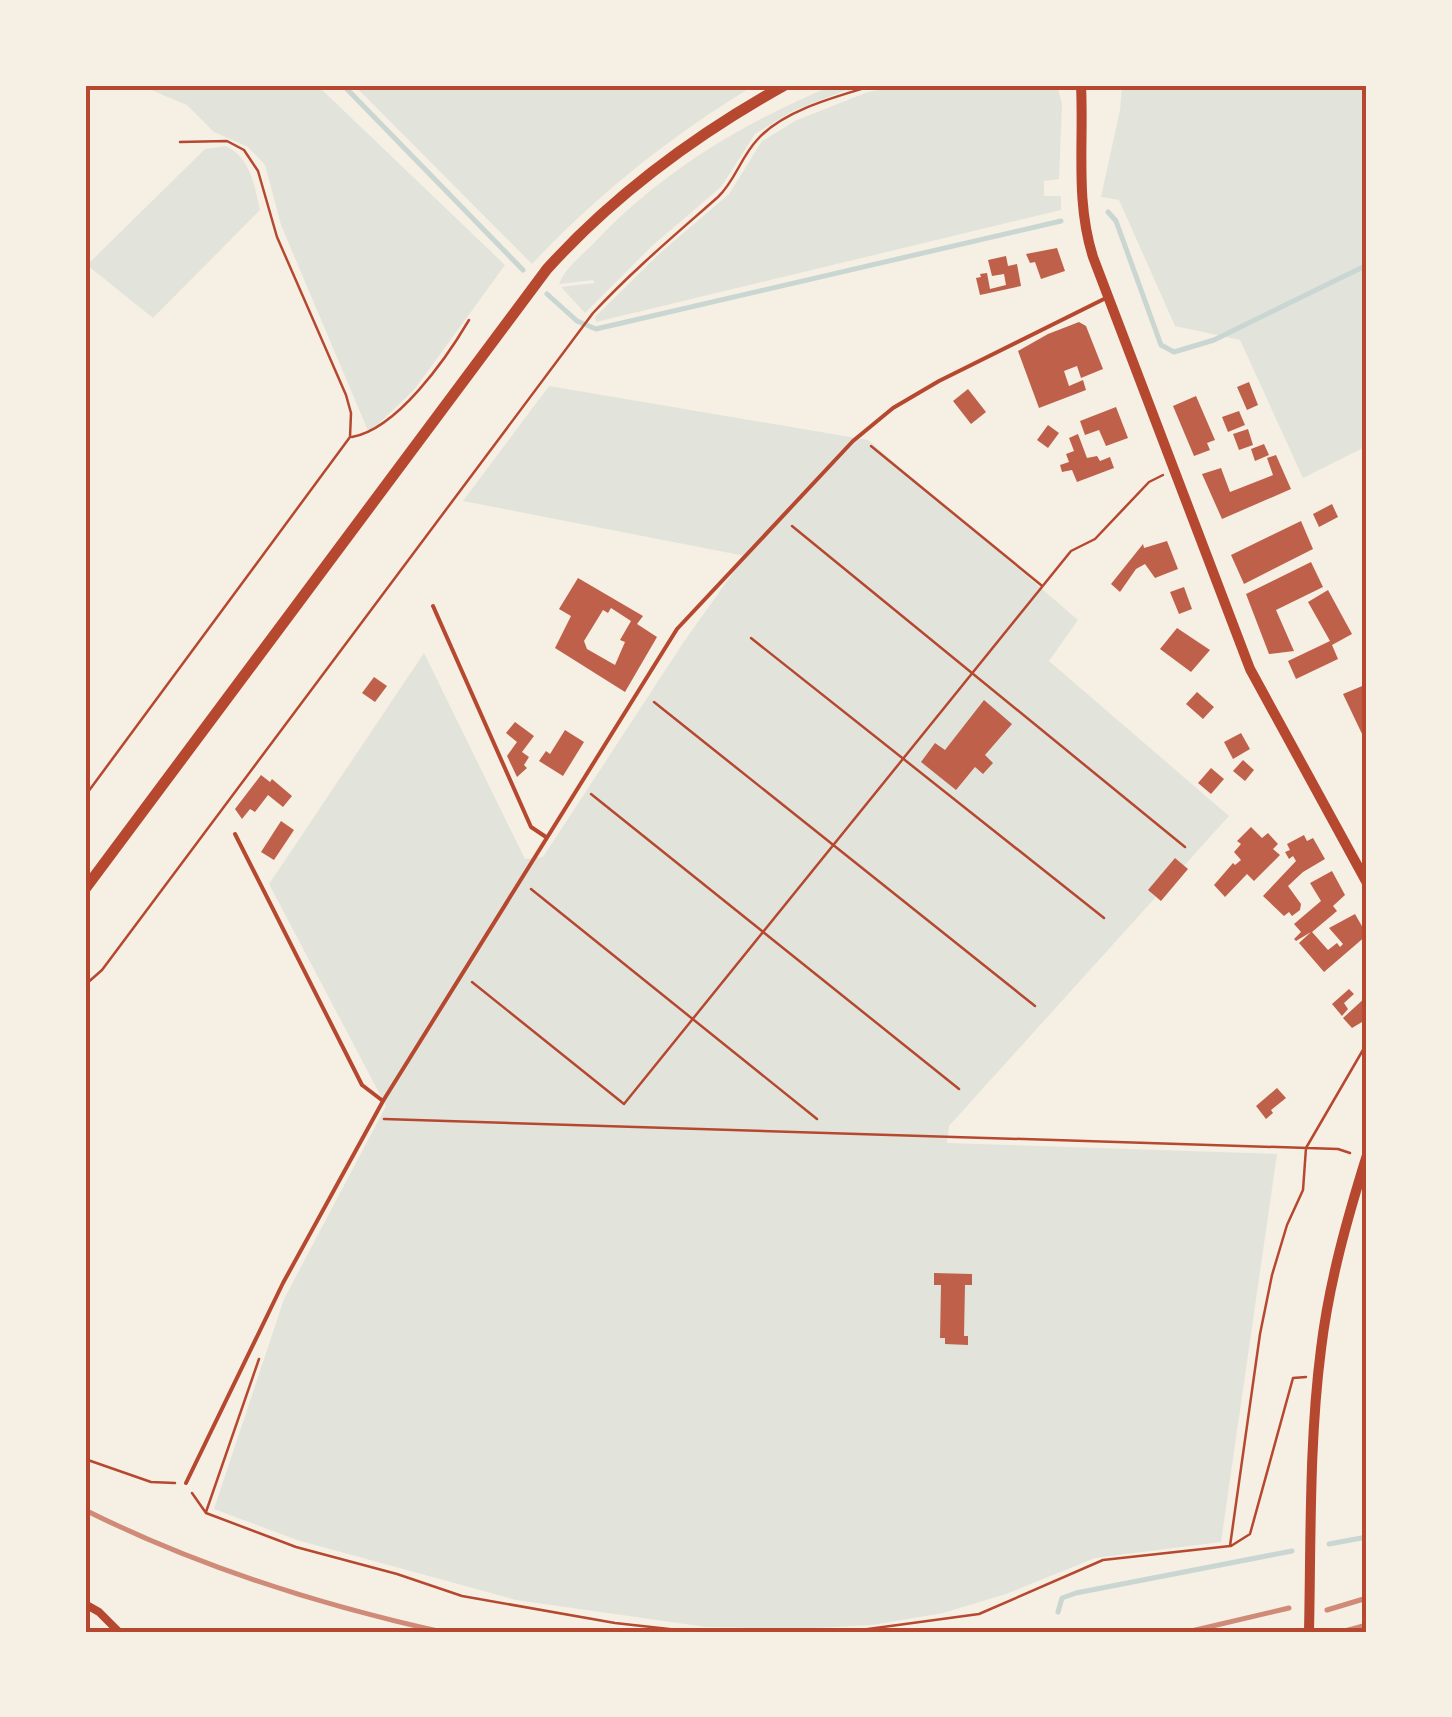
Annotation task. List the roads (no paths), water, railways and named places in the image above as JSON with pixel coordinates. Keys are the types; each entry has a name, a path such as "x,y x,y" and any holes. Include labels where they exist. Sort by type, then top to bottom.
{"main road":[{"path":"85,889 547,269 636,182 706,131 784,85"},
{"path":"1081,85 1083,218 1108,297 1250,669 1367,883"},
{"path":"1309,1632 1318,1377 1332,1280 1366,1157"}],"street":[{"path":"1355,862 1367,854"},
{"path":"85,1604 118,1632"}],"lane":[{"path":"186,1483 316,1219 383,1100 677,629 853,441 893,408 938,381 1108,297"},
{"path":"433,606 530,827 546,838"},
{"path":"235,834 362,1085 383,1100"}],"waterway":[{"path":"343,85 523,270"},
{"path":"1108,212 1116,221 1161,345 1174,352 1214,340 1367,265"},
{"path":"547,294 577,321 596,329 1061,221"},
{"path":"1329,1544 1367,1537"},
{"path":"1058,1612 1062,1598 1076,1593 1292,1551"}],"railway":[{"path":"85,1510 171,1549 260,1582 442,1632"},
{"path":"1327,1610 1367,1598"},
{"path":"1187,1632 1289,1608"},
{"path":"1341,1632 1367,1625"}]}
